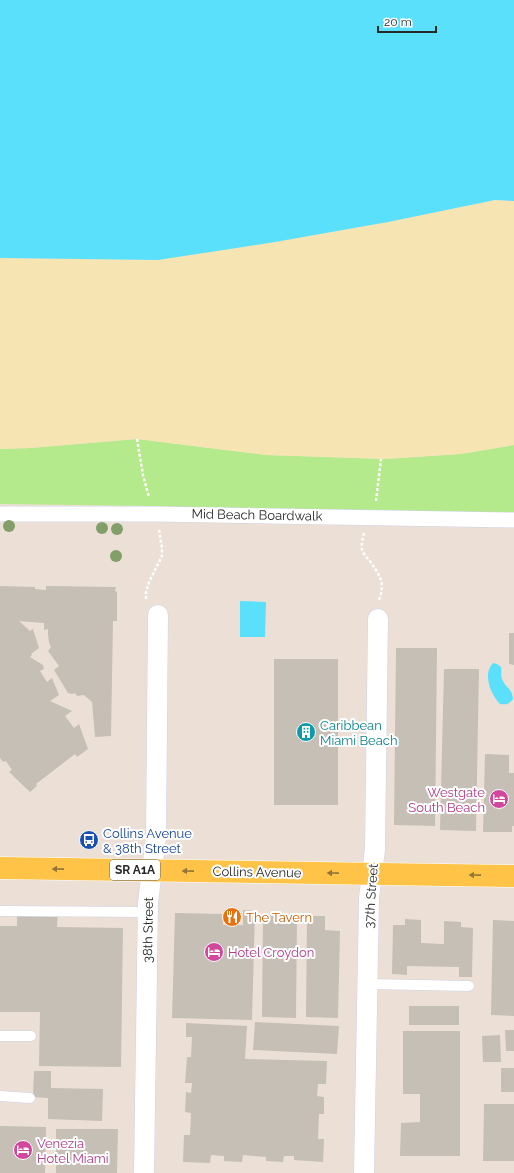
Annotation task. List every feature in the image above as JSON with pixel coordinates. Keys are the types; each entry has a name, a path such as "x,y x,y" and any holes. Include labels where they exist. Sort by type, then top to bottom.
{"main road":[{"name":"Collins Avenue","path":"0,868 514,876"}],"street":[{"name":"Mid Beach Boardwalk","path":"0,514 154,514 514,520"},
{"name":"38th Street","path":"144,1173 148,895 156,837 152,609"},
{"name":"37th Street","path":"364,1173 369,898 375,849 378,610"}],"lane":[{"path":"0,910 148,912"},
{"path":"368,984 469,986"},
{"path":"0,1036 31,1036"},
{"path":"0,1096 30,1098"}],"path":[{"path":"137,439 143,475 161,536 162,556 148,582 146,592 152,609"},
{"path":"378,610 382,581 377,571 364,553 362,543 364,533 374,517 381,459"}],"green space":[{"path":"137,439 267,455 385,459 460,454 514,445 514,513 484,514 0,504 0,449"}],"sand":[{"path":"495,200 514,201 514,445 460,454 385,459 267,455 137,439 0,449 0,258 158,260 275,242 388,222"}],"water":[{"path":"0,0 514,0 514,201 495,200 388,222 275,242 158,260 0,258"},
{"path":"240,601 266,602 265,637 240,637"},
{"path":"493,663 501,667 502,679 512,693 513,699 507,704 500,704 491,690 488,673"}],"building":[{"path":"0,586 35,587 35,589 46,590 46,586 116,587 115,591 117,592 117,621 113,621 111,736 95,737 92,702 84,695 77,696 75,693 68,693 54,670 59,666 48,651 51,647 49,643 48,629 44,630 44,623 19,621 30,631 33,629 39,648 31,654 32,655 30,657 43,665 44,669 40,671 47,682 52,678 59,695 50,701 72,711 65,716 74,728 79,724 88,749 77,757 75,754 36,784 37,786 30,792 9,772 12,770 6,761 3,762 0,758"},
{"path":"509,633 514,633 514,665 509,664"},
{"path":"396,648 437,648 435,826 394,825"},
{"name":"Caribbean Miami Beach","path":"274,659 338,659 338,805 274,805"},
{"path":"444,669 479,669 476,831 440,830"},
{"name":"Westgate South Beach","path":"485,754 509,755 509,773 514,773 514,826 512,826 512,832 483,832"},
{"path":"17,908 58,909 57,927 123,928 121,1067 39,1066 40,1012 0,1012 0,926 17,926"},
{"name":"Hotel Croydon","path":"243,910 255,911 252,1020 172,1018 175,913 223,914 223,925 243,925"},
{"path":"263,915 297,915 296,1018 262,1017"},
{"path":"307,916 325,916 325,930 340,931 338,1018 306,1017"},
{"path":"405,919 421,920 421,943 444,944 444,921 461,922 461,927 473,928 472,977 459,977 459,967 407,966 407,975 392,974 393,925 405,925"},
{"path":"493,920 514,921 514,1016 491,1015"},
{"path":"409,1006 459,1006 459,1025 409,1025"},
{"path":"255,1022 339,1026 337,1054 253,1050"},
{"path":"186,1023 247,1026 245,1059 327,1061 326,1084 318,1084 317,1096 324,1097 324,1114 319,1114 318,1139 324,1139 323,1162 294,1160 294,1156 284,1156 283,1162 266,1161 266,1157 243,1155 242,1162 224,1161 224,1156 211,1155 210,1163 183,1162 184,1135 190,1135 191,1113 185,1112 186,1092 191,1093 192,1083 185,1083 187,1057 191,1057 192,1037 186,1037"},
{"path":"505,1030 514,1030 514,1051 506,1051"},
{"path":"403,1031 460,1031 460,1156 400,1156 401,1123 420,1122 420,1094 403,1094"},
{"path":"500,1035 501,1062 483,1062 482,1036"},
{"path":"501,1068 514,1068 514,1092 501,1092"},
{"path":"34,1071 51,1071 51,1088 103,1089 102,1121 48,1119 48,1098 33,1097"},
{"path":"484,1104 514,1104 514,1161 483,1161"},
{"name":"Venezia Hotel Miami","path":"0,1126 46,1127 45,1173 0,1173"},
{"path":"56,1129 118,1129 117,1173 56,1173"}],"place":[{"name":"Caribbean Miami Beach","path":"306,732"},
{"name":"Westgate South Beach","path":"499,799"},
{"name":"Collins Avenue & 38th Street","path":"89,840"},
{"name":"The Tavern","path":"232,917"},
{"name":"Hotel Croydon","path":"214,952"},
{"name":"Venezia Hotel Miami","path":"23,1150"}]}
